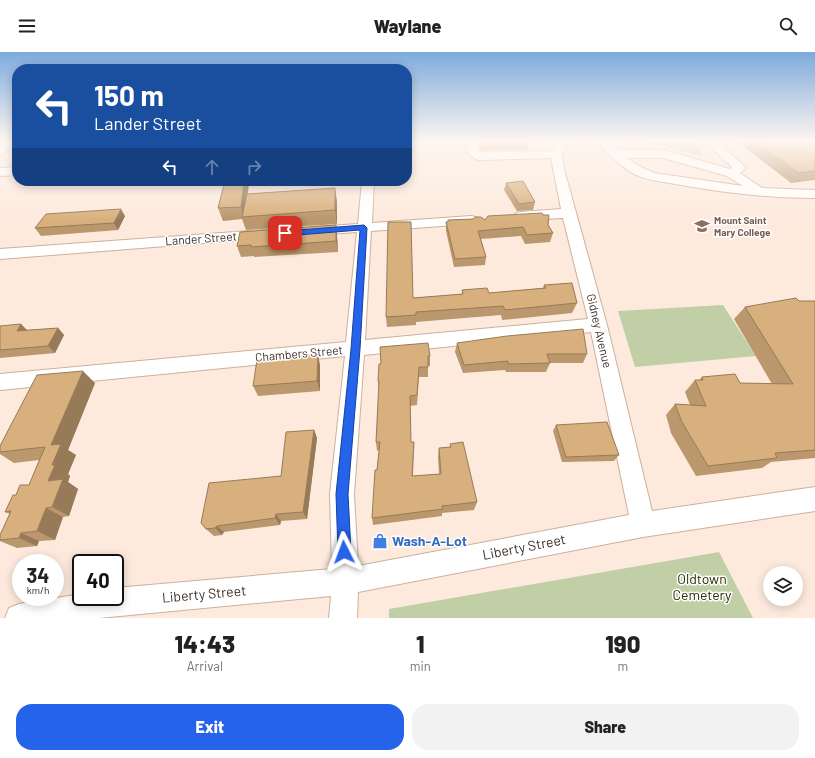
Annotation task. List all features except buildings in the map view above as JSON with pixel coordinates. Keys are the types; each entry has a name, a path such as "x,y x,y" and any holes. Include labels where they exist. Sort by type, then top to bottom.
{"street":[{"name":"Gidney Avenue","path":"558,167 598,325 643,525"},
{"path":"633,167 640,172 655,177 717,187 794,195 815,194"},
{"path":"711,167 731,173 761,192"},
{"path":"731,173 739,167"},
{"path":"0,172 12,171"},
{"path":"343,618 346,580 342,494 356,349 368,186"},
{"path":"506,218 570,213"},
{"path":"300,232 483,219"},
{"name":"Lander Street","path":"0,254 277,234"},
{"name":"Chambers Street","path":"0,382 598,325"},
{"name":"Liberty Street","path":"19,618 113,602 346,580 643,525 815,499"}],"green space":[{"path":"723,305 756,356 635,367 618,311"},
{"name":"Oldtown Cemetery","path":"719,552 753,618 389,618 389,609"}],"place":[{"name":"Mount Saint Mary College","path":"702,226"},
{"name":"Wash-A-Lot","path":"380,541"}],"route":[{"path":"285,233 364,228 356,349 342,494 344,552"}]}
